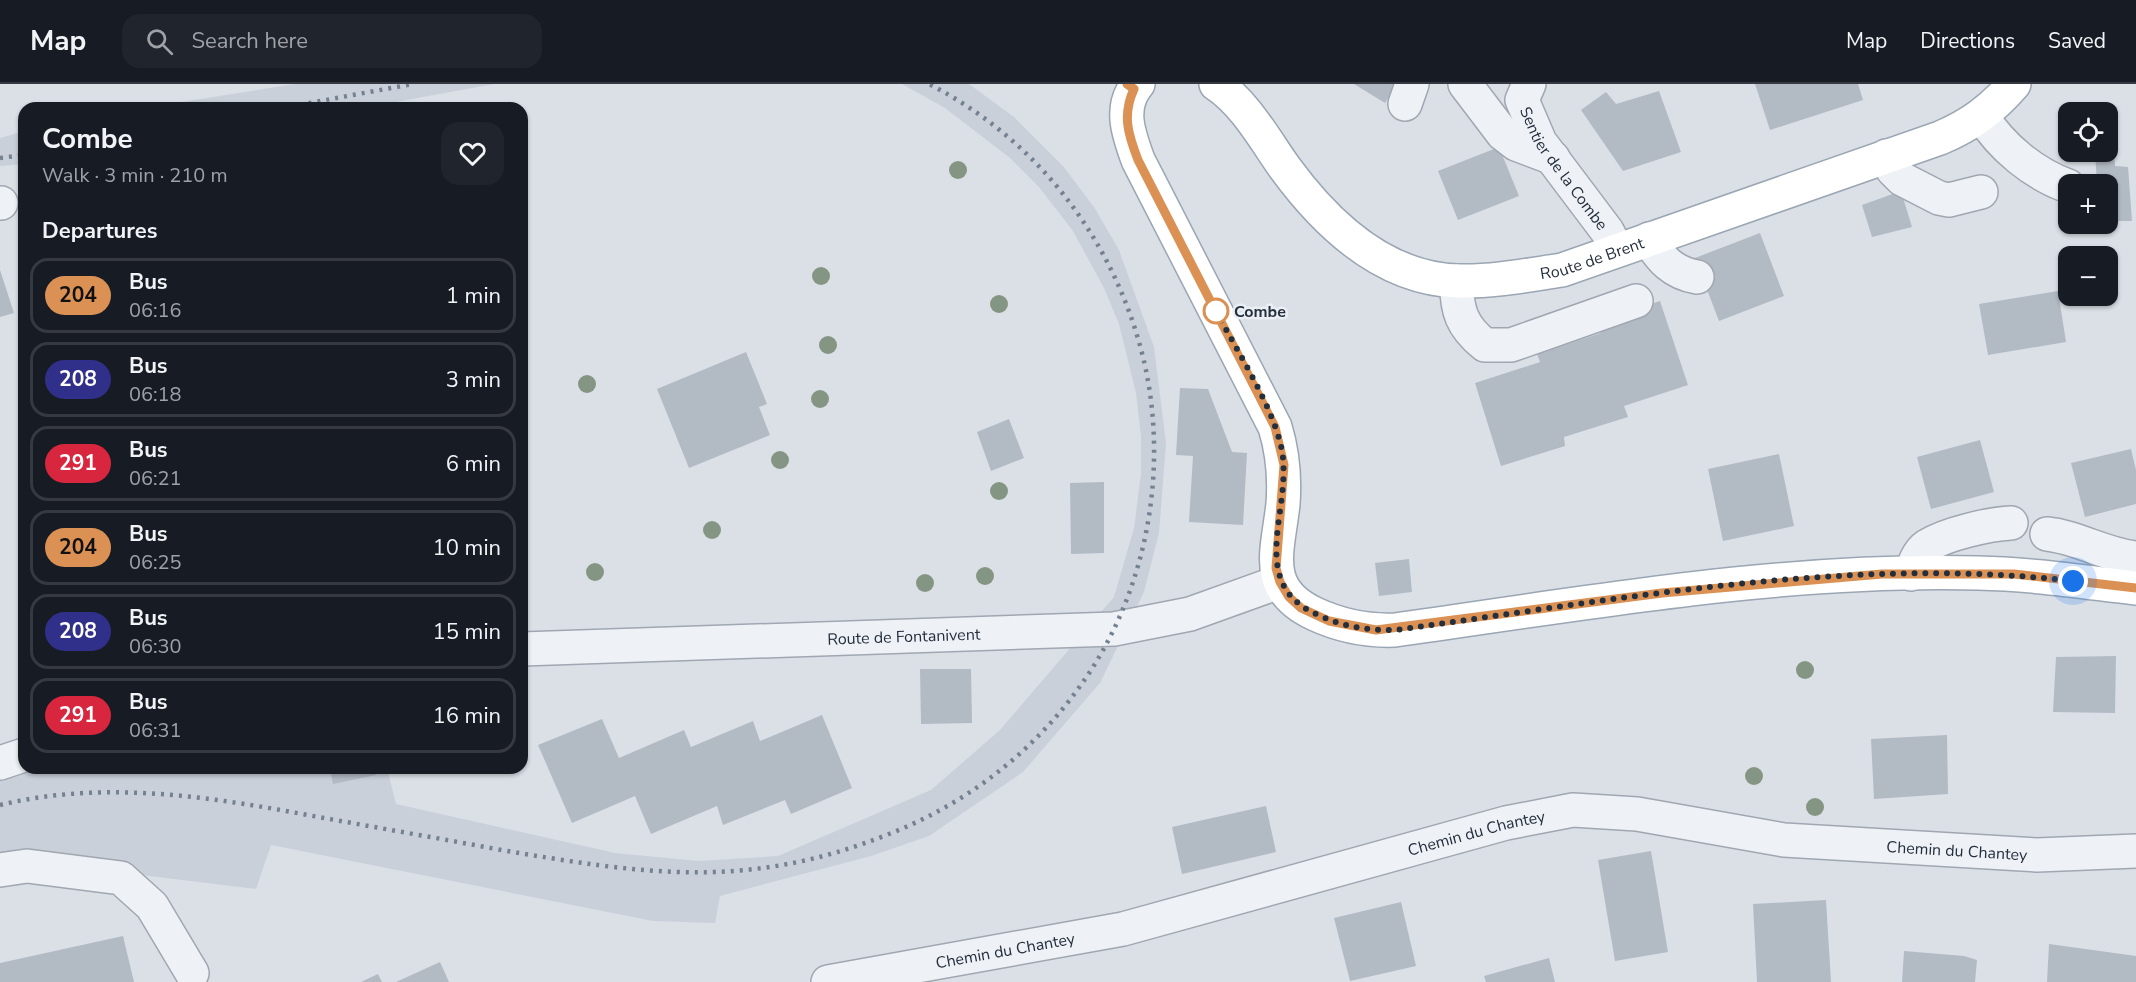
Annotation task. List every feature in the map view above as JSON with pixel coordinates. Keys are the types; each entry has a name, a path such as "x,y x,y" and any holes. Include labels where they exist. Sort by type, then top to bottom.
{"main road":[{"name":"Route de Brent","path":"1216,84 1240,106 1294,181 1333,225 1364,248 1400,268 1433,278 1457,281 1517,277 1562,270 1886,156 1963,128 1982,116 2014,84"},
{"path":"1133,86 1126,114 1127,130 1138,160 1266,407 1281,447 1284,486 1275,548 1280,582 1289,597 1301,608 1329,621 1376,630 1662,593 1788,581 1911,574 2014,574 2136,588"}],"street":[{"path":"1465,84 1503,134 1516,144 1553,158"},
{"name":"Sentier de la Combe","path":"1529,84 1522,100 1540,142 1607,231 1617,250"},
{"path":"1982,116 1993,135 2011,153 2058,180"},
{"path":"1886,156 1893,171 1902,179 1939,198 1949,200 1981,192"},
{"path":"1649,239 1658,255 1668,265 1681,275 1697,277"},
{"path":"1457,281 1459,313 1465,327 1485,345 1511,345 1636,301"},
{"path":"1911,574 1915,559 1926,546 1990,524 2011,523"},
{"path":"2047,534 2066,536 2101,552 2136,558"},
{"name":"Route de Fontanivent","path":"528,649 1114,629 1190,614 1280,582"},
{"path":"0,763 18,757"},
{"name":"Chemin du Chantey","path":"828,982 1123,928 1506,823 1573,810 1637,814 1784,840 2037,855 2136,851"},
{"path":"0,870 27,866 121,878 152,906 192,974"}],"shaded area":[{"path":"295,84 494,84 396,102 181,102"},
{"path":"902,84 969,84 1014,117 1063,166 1094,207 1119,250 1154,347 1166,443 1159,533 1144,592 1100,683 1023,772 929,836 871,856 720,896 715,923 653,921 271,845 256,889 27,861 0,864 0,781 25,774 388,774 396,804 615,853 698,861 778,856 931,790 1000,730 1114,597 1134,528 1141,474 1141,436 1136,393 1119,324 1104,288 1073,231 1039,187 1010,158 945,108"},
{"path":"18,133 18,164 0,166 0,138"}],"building":[{"path":"1354,84 1397,84 1385,103"},
{"path":"1755,84 1858,84 1863,100 1770,130"},
{"path":"1659,91 1681,152 1623,171 1581,110 1606,92 1616,104"},
{"path":"1499,147 1519,196 1458,220 1438,171"},
{"path":"2096,162 2115,162 2115,166 2128,167 2132,221 2118,221 2118,174 2096,174"},
{"path":"1901,191 1912,227 1872,237 1862,205"},
{"path":"1760,233 1784,296 1719,321 1695,258"},
{"path":"0,270 14,313 0,317"},
{"path":"2058,291 2058,306 2060,306 2066,342 1988,355 1979,304"},
{"path":"1660,301 1688,385 1624,406 1628,417 1564,437 1565,446 1501,466 1475,383 1540,362 1537,354 1601,333 1597,322"},
{"path":"746,352 767,404 759,407 770,435 689,468 657,389"},
{"path":"1180,388 1208,389 1232,452 1247,453 1243,525 1189,522 1193,456 1176,455"},
{"path":"1009,419 1024,458 991,471 977,432"},
{"path":"1980,440 1994,492 1931,509 1917,457"},
{"path":"2131,449 2136,470 2136,504 2085,517 2071,463"},
{"path":"1779,454 1794,526 1723,541 1708,469"},
{"path":"1104,482 1104,553 1071,554 1070,483"},
{"path":"1409,559 1412,592 1379,596 1375,563"},
{"path":"2116,656 2115,713 2053,712 2056,657"},
{"path":"920,669 971,669 972,723 921,724"},
{"path":"822,715 852,788 791,814 785,800 723,825 717,806 651,834 635,796 572,823 538,745 602,719 619,758 684,730 691,747 753,721 760,741"},
{"path":"1947,735 1948,794 1874,799 1871,739"},
{"path":"331,774 376,774 376,775 333,784"},
{"path":"1266,806 1276,852 1182,874 1172,827"},
{"path":"1651,851 1668,952 1615,961 1598,860"},
{"path":"1826,900 1831,982 1757,982 1753,904"},
{"path":"1401,902 1416,966 1350,981 1334,918"},
{"path":"123,936 134,982 0,982 0,963"},
{"path":"2049,944 2136,956 2136,982 2047,982"},
{"path":"1904,951 1964,956 1977,960 1975,982 1902,982"},
{"path":"1549,958 1555,982 1486,982 1484,976"},
{"path":"440,962 449,982 396,982"},
{"path":"378,974 382,982 361,982"}],"railway":[{"path":"315,102 413,84"},
{"path":"0,805 36,798 107,792 179,796 250,805 549,858 647,870 694,872 741,870 788,864 837,852 918,821 946,807 998,772 1044,730 1083,682 1106,645 1124,606 1138,566 1148,524 1153,481 1154,438 1150,395 1142,353 1129,310 1090,231 1036,163 1003,133 968,107 929,84"},
{"path":"0,158 18,156"}],"bus line":[{"name":"204","path":"1127,84 1134,89 1126,114 1127,130 1138,160 1275,427 1284,465 1282,506 1275,548 1276,568 1280,582 1289,597 1301,608 1329,621 1351,627 1395,630 1662,593 1882,574 2014,574 2136,588"}],"place":[{"name":"Combe","path":"1216,311"}],"route":[{"path":"1216,311 1266,407 1281,447 1284,486 1275,548 1276,568 1280,582 1289,597 1301,608 1329,621 1351,627 1395,630 1662,593 1882,574 2014,574 2073,581"}]}
